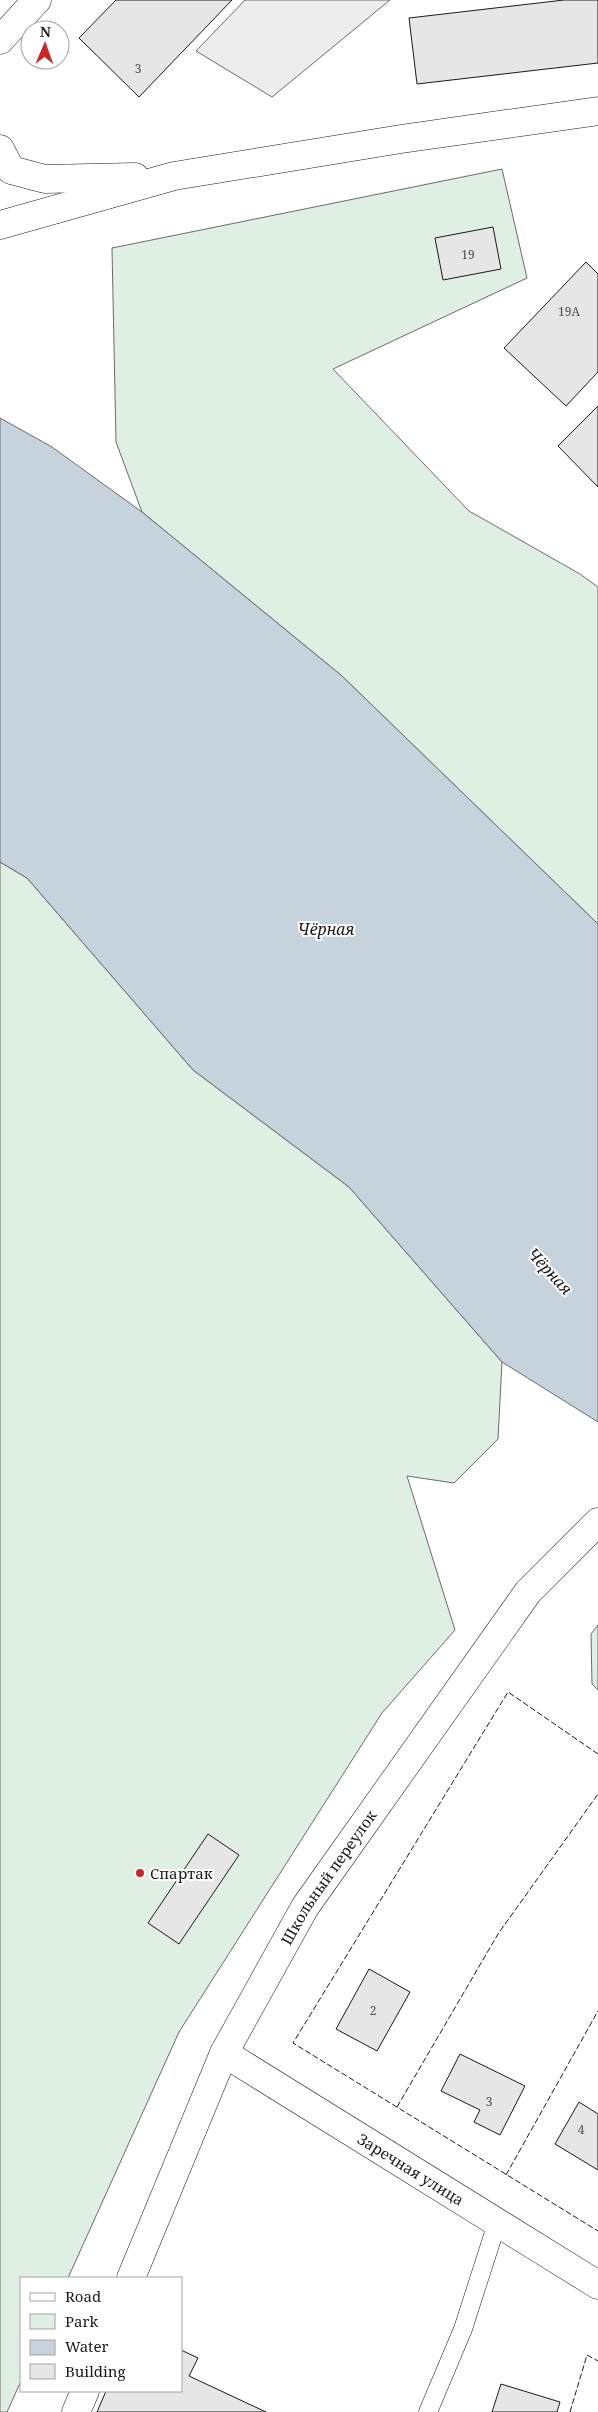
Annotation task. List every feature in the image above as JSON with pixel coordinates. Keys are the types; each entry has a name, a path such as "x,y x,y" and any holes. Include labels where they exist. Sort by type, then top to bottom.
{"street":[{"path":"0,40 37,0"},
{"path":"0,225 174,176 401,139 598,111"},
{"path":"0,149 11,170 45,178 174,176"},
{"name":"Школьный переулок","path":"131,2277 224,2053 305,1907 528,1592 598,1522"},
{"name":"Заречная улица","path":"224,2053 598,2285"},
{"path":"76,2412 85,2392"}],"lane":[{"path":"428,2412 463,2329 497,2223"}],"green space":[{"path":"502,169 527,278 333,369 469,511 580,574 598,587 598,924 342,676 142,512 116,442 112,248"},
{"name":"Спартак","path":"0,862 27,878 193,1070 349,1187 502,1362 498,1439 454,1483 407,1476 455,1630 382,1713 179,2032 68,2277 20,2277 20,2383 7,2412 0,2412"},
{"path":"598,1625 598,1690 592,1684 591,1634"}],"shaded area":[{"path":"245,0 390,0 272,97 196,51"}],"water":[{"name":"Чёрная","path":"0,418 52,447 142,512 342,676 598,924 598,1422 502,1362 349,1187 193,1070 27,878 0,862"}],"building":[{"path":"116,0 232,0 139,97 79,38"},
{"path":"564,0 598,0 598,63 417,84 409,18"},
{"path":"493,227 501,269 443,280 435,238"},
{"path":"586,262 598,274 598,372 566,406 504,348"},
{"path":"598,406 598,487 558,446"},
{"path":"208,1834 239,1855 179,1944 148,1923"},
{"path":"369,1969 410,1992 377,2051 336,2029"},
{"path":"460,2054 525,2086 500,2135 474,2122 480,2110 441,2091"},
{"path":"579,2102 598,2114 598,2170 555,2144"},
{"path":"182,2350 198,2358 189,2376 266,2412 97,2412 106,2392 182,2392"},
{"path":"501,2384 560,2402 557,2412 492,2412"}],"fence":[{"path":"598,1754 508,1692 293,2043 598,2231"},
{"path":"397,2107 498,1934 598,1794"},
{"path":"506,2175 598,2011"},
{"path":"570,2412 587,2355 598,2361"}],"place":[{"name":"Спартак","path":"140,1873"}]}
